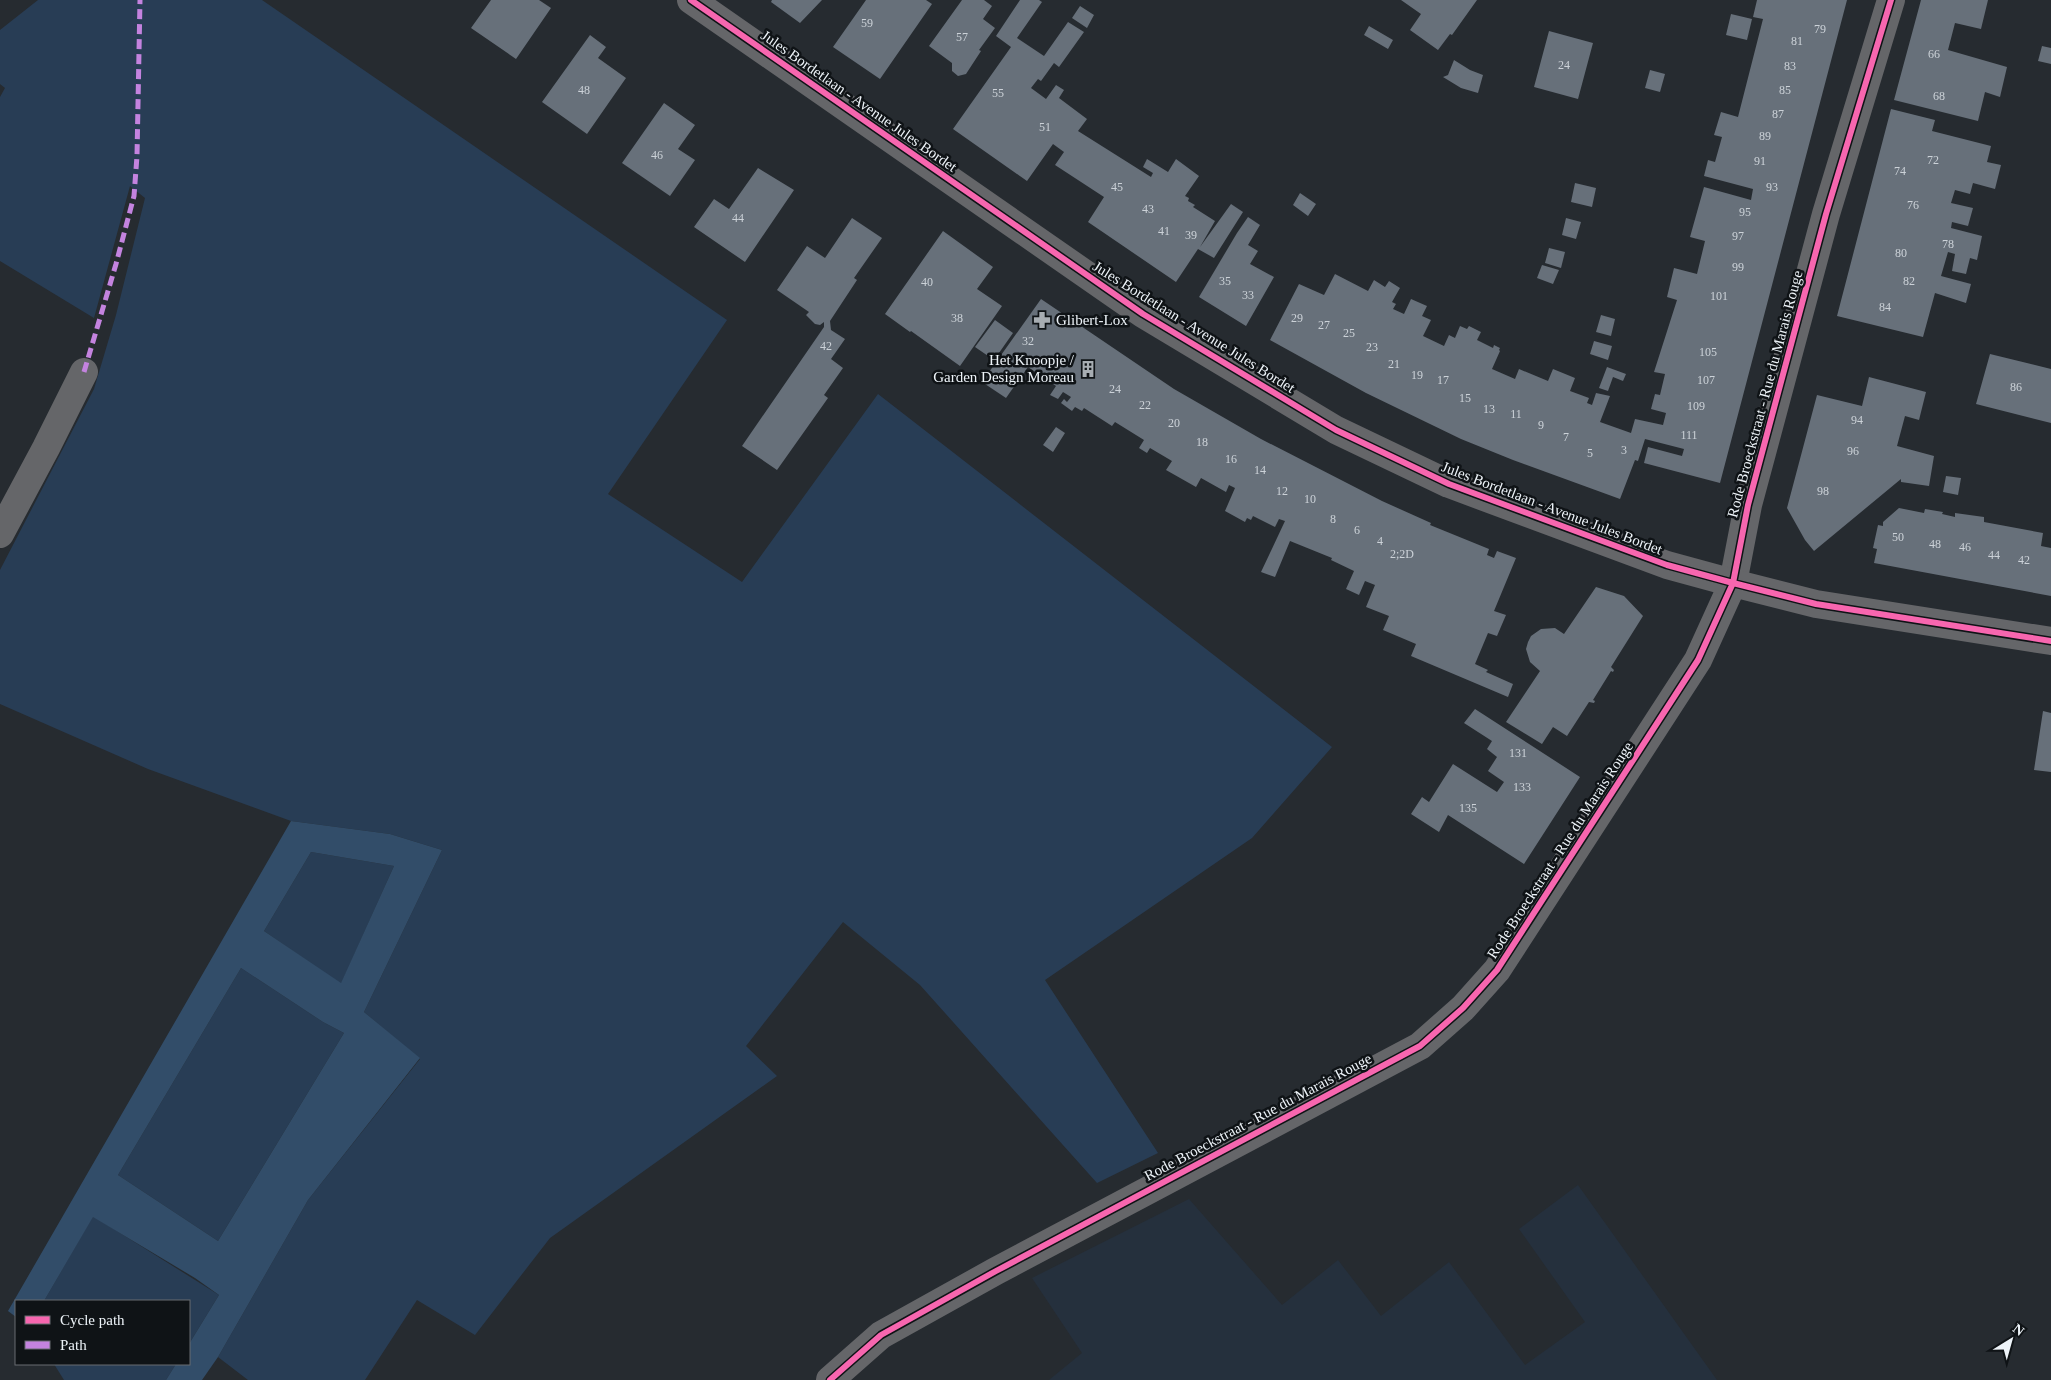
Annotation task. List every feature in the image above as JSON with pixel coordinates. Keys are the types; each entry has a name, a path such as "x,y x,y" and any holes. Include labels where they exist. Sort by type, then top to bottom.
{"street":[{"name":"Jules Bordetlaan - Avenue Jules Bordet","path":"691,0 1144,314 1336,430 1449,484 1667,565 1733,583 1816,604 2051,641"},
{"name":"Rode Broeckstraat - Rue du Marais Rouge","path":"830,1380 881,1335 996,1271 1420,1046 1464,1008 1497,970 1698,660 1733,583 1748,505 1821,233 1891,0"},
{"path":"0,534 84,372"}],"shaded area":[{"path":"38,0 262,0 727,320 608,494 742,582 878,394 1332,747 1252,838 1045,980 1158,1153 1097,1183 920,985 843,922 746,1046 777,1076 550,1238 475,1335 417,1300 365,1380 248,1380 218,1357 308,1200 420,1059 364,1012 442,850 390,834 291,821 148,769 0,704 0,570 94,389 116,315 145,198 130,186 94,318 0,261 0,97 5,88 0,84 0,30"},
{"path":"291,821 390,834 442,850 364,1012 420,1058 308,1200 218,1357 202,1380 166,1380 175,1365 190,1365 190,1342 219,1295 195,1278 93,1217 45,1300 15,1300 15,1316 8,1311","holes":["311,852 394,866 341,983 264,931","241,968 323,1022 344,1033 218,1241 118,1175"]},
{"path":"311,852 394,866 341,984 264,931"},
{"path":"241,968 323,1022 344,1033 218,1241 118,1175"},
{"path":"1578,1185 1717,1380 1049,1380 1082,1353 1032,1278 1189,1199 1282,1305 1338,1260 1381,1316 1449,1262 1525,1365 1585,1322 1519,1229"},
{"path":"93,1216 219,1295 190,1342 190,1300 45,1300"},
{"path":"55,1365 175,1365 166,1380 64,1380"}],"building":[{"path":"491,0 539,0 551,8 516,59 471,28"},
{"path":"772,0 822,0 800,23 771,2"},
{"path":"866,0 926,0 932,4 880,79 833,47"},
{"path":"962,0 984,0 992,6 983,19 995,28 979,50 981,51 966,74 958,76 952,71 952,63 929,46"},
{"path":"1020,0 1039,0 1042,2 1017,38 1044,56 1068,22 1084,32 1059,67 1054,63 1041,81 1038,79 1031,88 1046,99 1056,85 1064,90 1059,98 1087,119 1078,131 1151,177 1153,173 1143,167 1147,159 1168,172 1176,159 1199,176 1185,196 1189,198 1188,201 1195,205 1193,207 1215,221 1200,247 1231,204 1243,212 1214,258 1198,249 1176,282 1088,222 1104,197 1055,165 1064,152 1053,144 1027,181 953,129 1011,47 996,36"},
{"path":"1401,0 1477,0 1452,35 1450,34 1438,50 1410,30 1421,14"},
{"path":"1757,0 1847,0 1720,483 1644,463 1648,447 1682,456 1684,449 1645,439 1638,461 1635,460 1620,499 1461,439 1366,393 1270,340 1299,284 1324,295 1335,274 1368,291 1374,280 1385,287 1389,281 1400,288 1392,302 1396,304 1393,309 1404,314 1411,299 1427,306 1422,316 1431,320 1423,336 1444,346 1449,335 1455,338 1460,326 1467,329 1469,326 1481,332 1477,340 1493,348 1494,345 1500,348 1492,369 1515,379 1519,369 1548,381 1553,369 1575,378 1570,391 1589,398 1587,403 1592,405 1596,393 1610,396 1600,422 1631,433 1635,419 1663,425 1666,413 1651,409 1655,394 1660,395 1665,374 1654,372 1677,300 1667,297 1674,268 1697,274 1705,241 1690,237 1704,187 1751,200 1753,189 1704,176 1708,160 1715,162 1722,137 1714,135 1721,112 1738,117 1763,19 1753,17"},
{"path":"1921,0 1988,0 1981,29 1955,23 1948,50 2007,67 2000,97 1985,92 1978,121 1894,100"},
{"path":"1080,6 1094,15 1087,28 1072,18"},
{"path":"1731,14 1752,19 1747,40 1726,35"},
{"path":"1369,26 1393,40 1388,49 1364,35"},
{"path":"1549,31 1593,43 1578,99 1534,87"},
{"path":"590,35 606,47 598,58 626,78 587,134 542,102"},
{"path":"2042,46 2051,48 2051,64 2038,61"},
{"path":"1454,60 1470,70 1483,75 1478,93 1461,88 1443,77 1448,75"},
{"path":"1650,70 1665,74 1660,92 1645,88"},
{"path":"664,103 695,125 678,149 695,160 670,196 622,163"},
{"path":"1891,109 1935,120 1932,131 1991,146 1987,162 2001,165 1995,189 1973,183 1970,194 1955,190 1951,203 1973,208 1968,226 1952,222 1951,228 1982,236 1977,260 1970,258 1966,274 1952,271 1955,254 1948,252 1941,276 1971,284 1966,303 1935,293 1923,337 1837,316"},
{"path":"758,168 794,190 745,262 694,227 714,199 729,209"},
{"path":"1575,183 1596,188 1592,207 1571,202"},
{"path":"1300,193 1316,204 1308,216 1293,205"},
{"path":"1248,217 1260,225 1248,245 1258,251 1250,264 1274,277 1246,326 1199,297"},
{"path":"852,218 882,238 854,278 857,280 830,321 831,330 845,339 831,359 843,368 824,395 828,398 777,470 742,446 824,327 824,322 820,325 815,324 806,315 809,312 777,290 807,246 825,258"},
{"path":"1566,218 1581,222 1576,239 1562,235"},
{"path":"943,231 993,267 977,289 1002,306 960,366 885,314"},
{"path":"1549,248 1565,252 1561,268 1545,263"},
{"path":"1542,265 1559,270 1553,284 1537,278"},
{"path":"1041,299 1174,389 1261,439 1382,501 1431,523 1430,525 1489,549 1487,555 1494,558 1497,551 1516,558 1494,611 1506,615 1497,636 1488,633 1475,664 1488,670 1486,672 1513,684 1508,697 1411,656 1416,644 1383,630 1389,616 1366,607 1375,585 1365,581 1359,595 1346,589 1354,571 1331,560 1332,558 1290,541 1275,577 1261,572 1285,521 1279,519 1275,527 1253,516 1251,520 1247,518 1245,522 1225,511 1235,488 1229,485 1226,492 1201,478 1196,487 1166,470 1172,461 1150,448 1147,453 1139,448 1144,440 1115,422 1112,426 1084,408 1082,411 1075,407 1072,411 1061,403 1064,399 1067,402 1071,397 1063,392 1058,399 1050,395 1056,386 1028,367 1006,398 982,382"},
{"path":"1601,315 1615,319 1611,336 1596,332"},
{"path":"995,320 1013,333 994,360 975,347"},
{"path":"1594,341 1612,346 1608,360 1590,354"},
{"path":"1990,354 2051,369 2051,423 1976,404"},
{"path":"1607,367 1626,374 1623,381 1613,377 1608,391 1599,388"},
{"path":"1869,377 1926,392 1919,420 1905,416 1897,446 1934,456 1929,486 1901,482 1901,479 1814,551 1805,540 1787,508 1817,395 1862,406"},
{"path":"1056,427 1065,433 1053,452 1043,445"},
{"path":"1946,476 1961,478 1958,495 1943,492"},
{"path":"1899,508 1924,513 1925,509 1943,512 1942,514 1955,517 1955,513 1984,517 1984,522 2043,533 2041,546 2051,548 2051,596 1874,563 1877,549 1873,548 1878,525 1883,526 1883,522"},
{"path":"1596,587 1624,596 1643,616 1611,667 1614,670 1613,672 1611,671 1593,700 1595,701 1594,703 1589,702 1567,736 1553,727 1542,744 1506,722 1540,671 1530,662 1526,649 1528,642 1531,636 1541,629 1555,628 1564,634"},
{"path":"1475,709 1580,777 1524,864 1448,815 1439,832 1411,814 1422,797 1429,802 1453,764 1497,792 1504,782 1488,771 1497,757 1487,749 1492,741 1464,723"},
{"path":"2043,711 2051,713 2051,772 2034,770"}],"marked path":[{"path":"84,372 134,196 137,156 140,0"}],"cycle path":[{"path":"691,0 1143,314 1336,430 1449,484 1667,565 1733,583 1816,604 2051,641"},
{"path":"830,1380 881,1335 996,1271 1420,1046 1463,1008 1497,970 1698,660 1733,583 1748,505 1826,214 1891,0"}],"place":[{"name":"Glibert-Lox","path":"1042,320"},
{"name":"Het Knoopje / Garden Design Moreau","path":"1088,369"}]}
